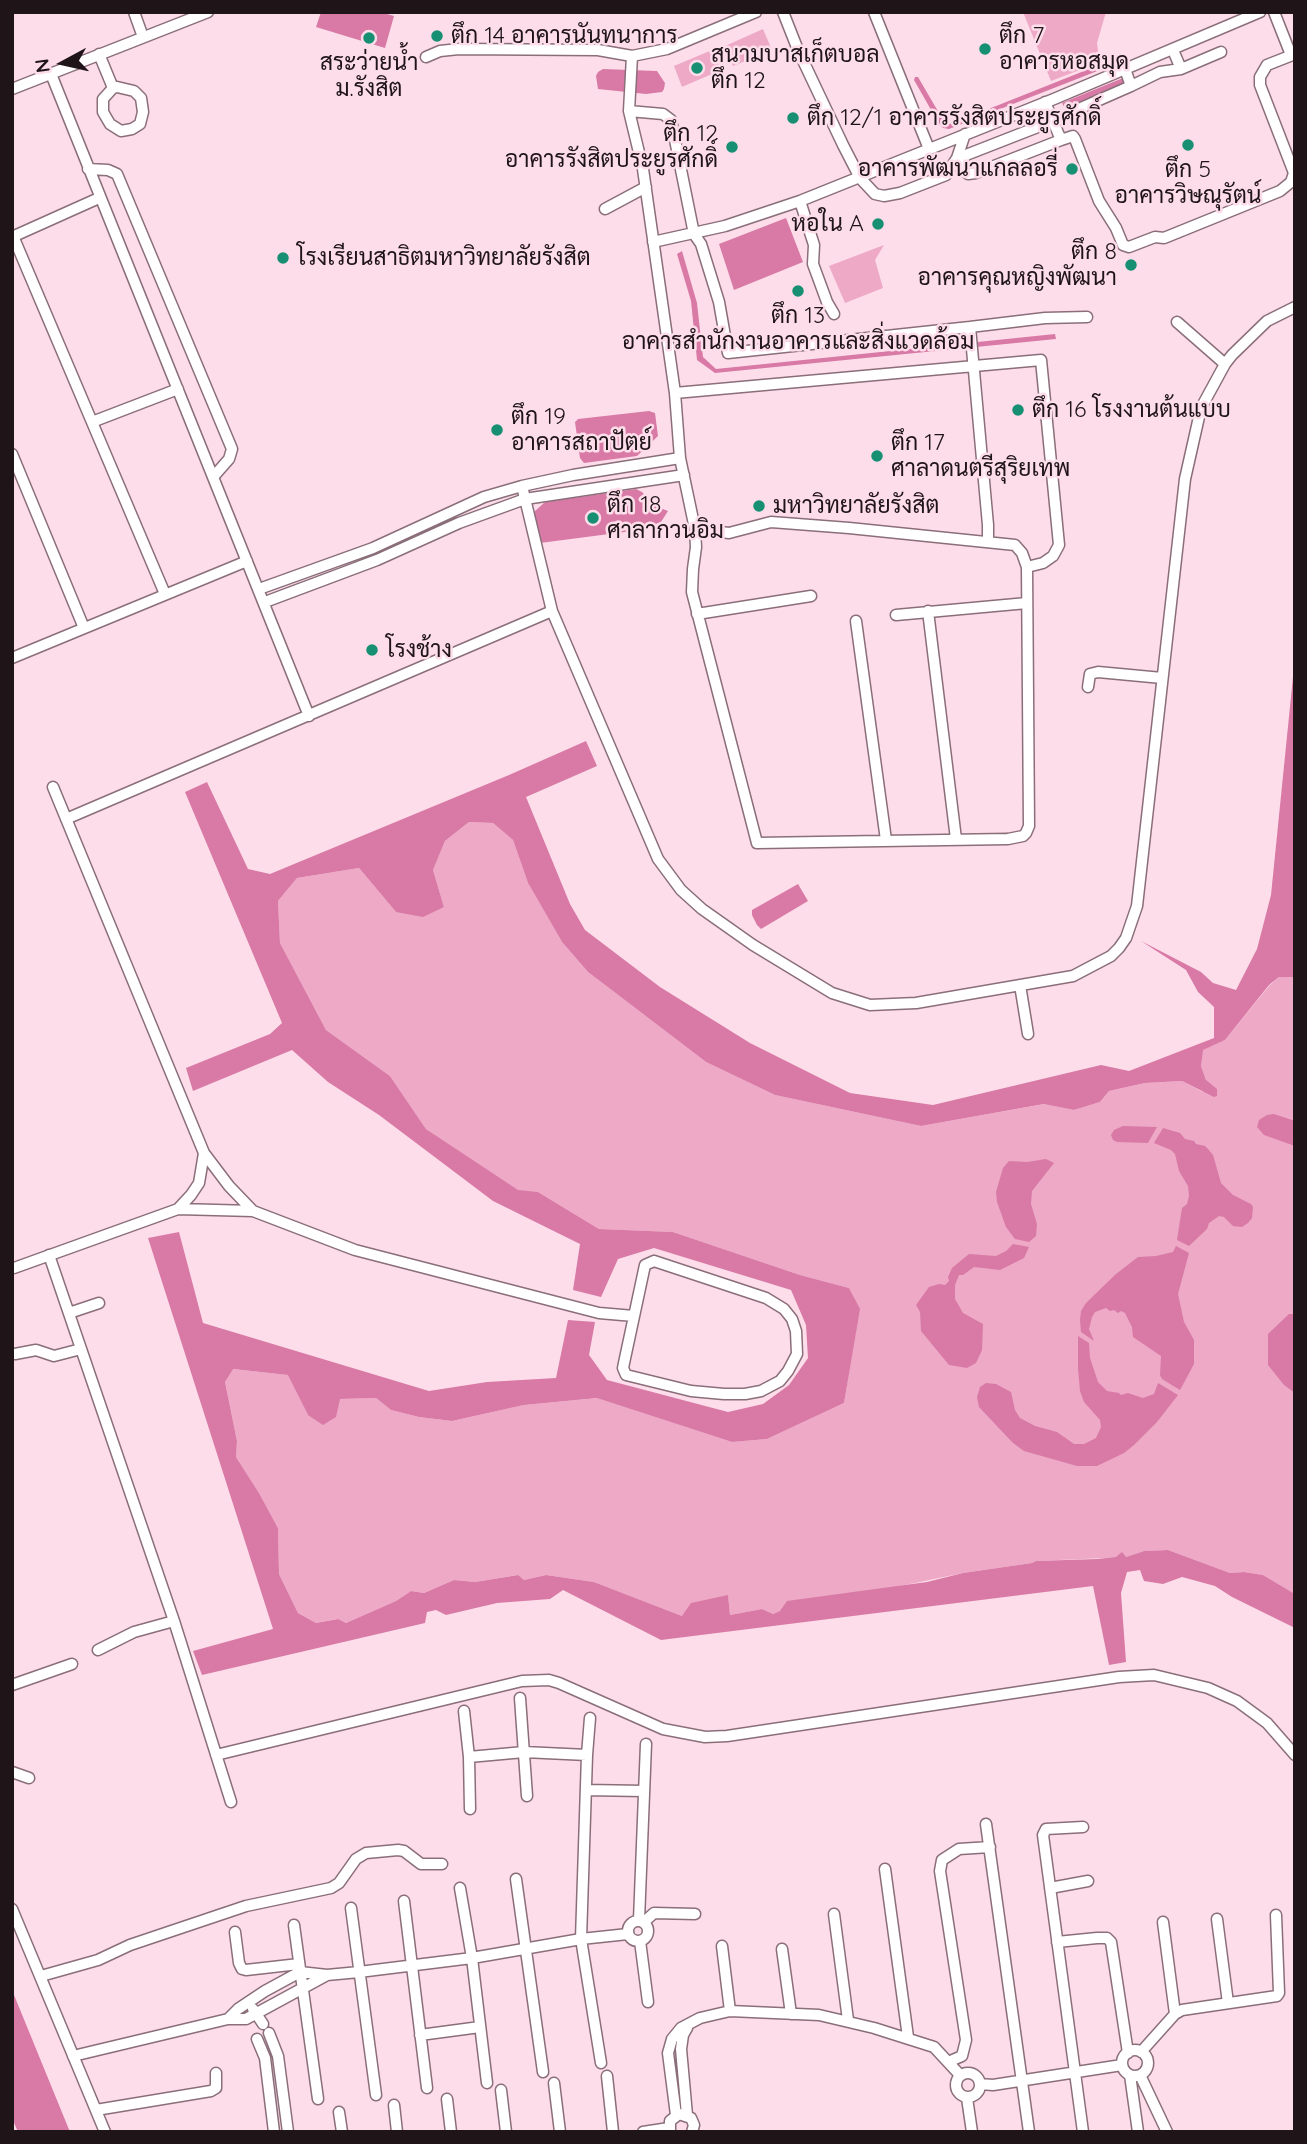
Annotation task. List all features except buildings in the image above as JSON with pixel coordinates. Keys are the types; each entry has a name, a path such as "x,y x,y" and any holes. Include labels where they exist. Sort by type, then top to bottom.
{"street":[{"path":"134,12 143,37"},
{"path":"12,89 208,12"},
{"path":"426,57 458,48 598,50 632,62 756,12"},
{"path":"783,12 798,50 860,178 879,196 900,193 946,174 952,167 965,134"},
{"path":"874,12 929,149"},
{"path":"653,242 725,226 800,201 1260,12"},
{"path":"1053,121 966,155 962,161 963,168 968,174 976,173 1073,136 1099,201 1125,247 1154,237 1164,239 1280,191 1291,182 1294,174 1260,85 1262,70 1266,65 1293,54 1274,12"},
{"path":"1173,50 1181,69"},
{"path":"1074,111 1160,72 1181,69 1221,52"},
{"path":"99,54 113,88"},
{"path":"632,62 629,107 646,187 675,393 680,458 695,529 692,592 757,843 1016,838 1026,833 1029,826 1027,567 1022,553 1015,545 771,522 729,533 695,529"},
{"path":"1125,69 1131,86"},
{"path":"51,74 309,716"},
{"path":"113,88 134,91 141,98 143,112 140,124 132,129 121,131 110,124 103,111 103,99 113,88"},
{"path":"1045,102 1061,140"},
{"path":"629,107 663,114 671,120 694,234 701,244 719,302 728,353 970,330 1045,318 1087,317"},
{"path":"88,169 108,170 117,174 232,449 214,477"},
{"path":"605,209 646,187"},
{"path":"99,198 13,236 165,594"},
{"path":"800,201 814,245 813,264 834,314"},
{"path":"522,486 552,611 658,859 681,890 702,909 742,937 832,993 853,1001 870,1005 906,1004 1050,981 1082,972 1111,956 1126,938 1137,906 1140,886 1189,461 1202,408 1225,364 1267,321 1295,307"},
{"path":"1177,323 1225,364"},
{"path":"970,330 988,541"},
{"path":"675,393 1041,360 1059,545 1053,556 1042,563 1027,567"},
{"path":"92,422 178,389"},
{"path":"12,454 84,628"},
{"path":"259,589 373,548 484,498 522,486 680,458"},
{"path":"265,602 377,560 458,523 525,499 684,475"},
{"path":"12,658 247,561"},
{"path":"697,614 811,596"},
{"path":"896,615 1027,603"},
{"path":"66,819 552,611"},
{"path":"928,611 956,839"},
{"path":"856,621 886,840"},
{"path":"1088,687 1090,674 1098,672 1162,678"},
{"path":"53,787 204,1153 229,1186 253,1211"},
{"path":"1020,985 1028,1034"},
{"path":"178,1209 199,1183 204,1153"},
{"path":"14,1268 178,1209 253,1211 355,1250 599,1313 634,1316"},
{"path":"49,1255 174,1621 231,1802"},
{"path":"654,1261 766,1297 776,1303 792,1319 796,1331 797,1354 780,1381 761,1391 745,1394 691,1391 626,1375 623,1368 634,1316 645,1265 654,1261"},
{"path":"69,1313 99,1303"},
{"path":"15,1354 36,1350 54,1356 82,1349"},
{"path":"98,1650 134,1632 174,1621"},
{"path":"12,1685 72,1664"},
{"path":"216,1755 522,1681 548,1680 559,1683 663,1729 705,1737 727,1737 1119,1677 1154,1675 1208,1688 1237,1701 1267,1723 1295,1755"},
{"path":"520,1698 527,1796"},
{"path":"464,1711 470,1809"},
{"path":"590,1718 581,1939 601,2063"},
{"path":"628,1934 633,1940 640,1941 649,1931 641,1921 646,1744"},
{"path":"468,1757 524,1752 587,1755"},
{"path":"12,1772 29,1778"},
{"path":"586,1790 644,1791"},
{"path":"986,1824 1029,2132"},
{"path":"1083,1828 1050,1828 1044,1831 1083,2132"},
{"path":"948,2062 962,2056 965,2040 940,1871 942,1860 959,1849 989,1847"},
{"path":"41,1976 98,1960 130,1945 246,1906 331,1888 356,1859 366,1853 398,1850 404,1851 421,1864 442,1864"},
{"path":"885,1869 908,2037"},
{"path":"516,1879 543,2072"},
{"path":"1050,1888 1088,1881"},
{"path":"460,1888 472,1958 487,2082"},
{"path":"404,1901 427,2088"},
{"path":"351,1908 376,2095"},
{"path":"12,1909 105,2132"},
{"path":"628,1934 630,1924 654,1913 695,1914"},
{"path":"834,1914 848,2020"},
{"path":"1141,2052 1175,2014 1182,2010 1273,1997 1279,1993 1276,1914"},
{"path":"1217,1919 1228,2003"},
{"path":"1163,1922 1175,2014"},
{"path":"294,1925 318,2099"},
{"path":"235,1932 242,1969 300,1968 327,1975 472,1958 581,1939 628,1934"},
{"path":"1057,1942 1097,1938 1107,1938 1111,1942 1128,2053"},
{"path":"640,1941 648,2002"},
{"path":"722,1946 730,2011"},
{"path":"782,1949 791,2014"},
{"path":"228,2019 238,2009 300,1968"},
{"path":"73,2056 228,2019 246,2019 327,1975"},
{"path":"248,2003 266,2029 278,2056 288,2132"},
{"path":"238,2009 246,2019 265,2058 274,2132"},
{"path":"676,2115 668,2053 672,2039 681,2028 700,2018 730,2011 819,2015 848,2020 934,2047 960,2075"},
{"path":"690,2024 682,2035 681,2049 687,2115 693,2121 692,2132"},
{"path":"420,2035 480,2028"},
{"path":"1141,2052 1147,2059 1146,2068 1135,2075 1126,2073 1122,2065 1128,2053 1141,2052"},
{"path":"980,2084 993,2085 1122,2065"},
{"path":"96,2110 211,2091 216,2088 216,2073"},
{"path":"968,2073 976,2076 980,2084 975,2095 967,2098 960,2095 956,2089 960,2075 968,2073"},
{"path":"1135,2075 1138,2132"},
{"path":"1135,2075 1167,2132"},
{"path":"607,2076 613,2132"},
{"path":"554,2083 560,2132"},
{"path":"501,2090 506,2132"},
{"path":"967,2098 971,2130"},
{"path":"447,2099 451,2132"},
{"path":"394,2105 397,2132"},
{"path":"339,2112 342,2132"},
{"path":"643,2132 670,2130 670,2121 676,2115 687,2115"}],"shaded area":[{"name":"สระว่ายน้ำ ม.รังสิต","path":"321,12 380,12 394,16 385,48 316,27"},
{"path":"1023,12 1106,12 1097,43 1100,62 1051,81"},
{"path":"763,29 772,50 733,66 725,46"},
{"name":"สนามบาสเก็ตบอล ตึก 12","path":"712,50 721,70 682,87 674,66"},
{"path":"1099,65 1100,70 949,129 943,128 938,122 914,80 918,77 945,122 951,124"},
{"path":"603,69 657,71 665,83 664,89 662,92 646,94 598,89 596,76"},
{"path":"1123,78 1125,83 1065,108 1062,103"},
{"path":"786,218 803,262 734,290 719,244"},
{"path":"884,245 875,260 883,288 845,303 829,266"},
{"path":"682,251 697,303 703,357 716,369 1055,334 1056,339 715,373 697,360 691,301 677,254"},
{"path":"649,411 655,413 658,436 637,456 584,463 580,458 575,422 578,419"},
{"name":"ตึก 18 ศาลากวนอิม","path":"636,489 655,506 668,511 661,522 640,530 540,543 534,512 545,502"},
{"path":"1295,657 1295,977 1279,977 1269,985 1225,1040 1203,1050 1201,1066 1206,1080 1217,1089 1217,1096 1214,1097 1182,1081 1145,1083 1109,1091 1100,1102 1074,1110 1044,1104 921,1126 775,1095 706,1062 588,972 562,942 528,883 513,840 493,823 469,822 445,841 433,870 444,907 423,917 396,912 359,868 297,878 278,901 280,943 326,1030 390,1076 426,1129 518,1190 538,1192 599,1229 673,1232 800,1275 849,1288 860,1309 844,1403 767,1439 732,1442 597,1398 524,1405 452,1421 391,1410 376,1398 340,1399 336,1417 323,1425 308,1415 288,1375 233,1369 225,1382 237,1441 236,1457 278,1528 279,1574 298,1613 316,1623 338,1619 346,1623 396,1601 411,1591 424,1593 454,1580 475,1582 518,1575 524,1580 546,1575 594,1582 682,1616 691,1603 728,1595 730,1615 762,1609 773,1614 780,1611 787,1601 927,1582 1036,1561 1097,1559 1116,1557 1122,1552 1126,1557 1144,1551 1168,1550 1230,1573 1263,1575 1295,1594 1295,1628 1215,1586 1182,1577 1163,1584 1144,1581 1140,1570 1127,1572 1121,1593 1126,1662 1109,1665 1093,1586 661,1640 563,1590 550,1599 497,1603 446,1615 436,1610 427,1612 425,1623 202,1675 193,1651 273,1629 148,1238 179,1232 203,1323 429,1391 487,1382 556,1378 568,1320 595,1322 589,1355 607,1380 728,1412 763,1404 789,1385 808,1358 806,1325 791,1290 654,1248 618,1259 601,1297 573,1290 580,1244 493,1201 379,1115 328,1082 292,1050 193,1091 186,1068 270,1034 282,1023 185,792 207,782 248,869 270,874 586,741 597,766 526,797 570,904 585,930 660,987 750,1043 850,1093 933,1105 1101,1065 1129,1071 1214,1038 1214,1007 1198,992 1186,970 1141,941 1201,972 1213,983 1236,990 1257,949 1271,895"},
{"path":"469,822 493,823 513,840 528,883 562,942 588,972 706,1062 775,1095 921,1126 1045,1104 1074,1110 1100,1102 1109,1091 1145,1083 1182,1081 1203,1092 1206,1080 1201,1066 1202,1050 1225,1040 1279,977 1295,977 1295,1594 1263,1575 1230,1573 1168,1550 1144,1551 1126,1557 1036,1561 963,1573 773,1614 762,1609 730,1615 728,1596 682,1616 594,1582 546,1575 524,1580 517,1575 475,1582 454,1580 424,1593 411,1591 396,1601 346,1623 337,1619 316,1623 298,1613 279,1574 278,1528 236,1457 237,1441 225,1382 232,1369 289,1375 308,1415 340,1399 376,1398 391,1410 452,1421 524,1405 598,1398 732,1442 767,1439 844,1403 859,1309 849,1288 800,1275 673,1232 599,1229 538,1192 518,1191 426,1129 390,1076 326,1030 280,943 278,901 297,878 359,868 396,912 444,907 433,870 445,841"},
{"path":"798,884 808,901 761,929 752,915 752,910"},
{"path":"1274,1114 1295,1121 1295,1146 1264,1135 1257,1127 1259,1120"},
{"path":"1123,1126 1157,1127 1148,1143 1113,1140 1111,1135 1114,1130"},
{"path":"1163,1128 1180,1133 1185,1139 1208,1149 1213,1155 1221,1183 1233,1195 1253,1207 1252,1218 1248,1223 1242,1227 1233,1226 1219,1216 1209,1223 1207,1229 1189,1246 1177,1240 1182,1208 1187,1204 1189,1196 1188,1186 1179,1171 1175,1154 1154,1143"},
{"path":"1046,1159 1054,1163 1032,1191 1031,1204 1037,1224 1036,1236 1029,1242 1015,1239 1006,1227 997,1202 996,1192 1003,1168 1009,1161"},
{"path":"1013,1244 1029,1247 1024,1258 1000,1270 974,1267 959,1275 955,1285 955,1299 963,1313 983,1324 982,1350 976,1363 967,1368 949,1365 921,1331 920,1312 916,1305 929,1287 945,1285 949,1281 952,1268 969,1254 996,1256"},
{"path":"1176,1246 1189,1253 1178,1294 1184,1322 1194,1340 1194,1364 1180,1390 1162,1379 1161,1356 1133,1337 1132,1327 1125,1313 1106,1308 1095,1312 1089,1329 1094,1341 1081,1332 1080,1320 1086,1303 1138,1257 1173,1252"},
{"path":"1289,1314 1295,1314 1295,1393 1284,1385 1268,1365 1268,1334"},
{"path":"1078,1336 1089,1343 1090,1358 1098,1382 1107,1391 1143,1398 1154,1394 1158,1383 1178,1395 1134,1445 1097,1466 1077,1466 1024,1451 979,1407 977,1397 980,1387 986,1383 996,1384 1011,1392 1015,1410 1020,1418 1035,1426 1057,1432 1074,1444 1084,1444 1096,1438 1101,1427 1100,1420 1084,1402 1080,1391"},
{"path":"12,1990 70,2132 18,2132 12,2118"}],"place":[{"name":"ตึก 14 อาคารนันทนาการ","path":"437,36"},
{"name":"สระว่ายน้ำ ม.รังสิต","path":"369,38"},
{"name":"ตึก 7 อาคารหอสมุด","path":"985,49"},
{"name":"สนามบาสเก็ตบอล ตึก 12","path":"697,68"},
{"name":"ตึก 12/1 อาคารรังสิตประยูรศักดิ์","path":"793,118"},
{"name":"ตึก 5 อาคารวิษณุรัตน์","path":"1188,145"},
{"name":"ตึก 12 อาคารรังสิตประยูรศักดิ์","path":"732,147"},
{"name":"อาคารพัฒนาแกลลอรี่","path":"1072,169"},
{"name":"หอใน A","path":"878,224"},
{"name":"โรงเรียนสาธิตมหาวิทยาลัยรังสิต","path":"283,258"},
{"name":"ตึก 8 อาคารคุณหญิงพัฒนา","path":"1131,265"},
{"name":"ตึก 13 อาคารสำนักงานอาคารและสิ่งแวดล้อม","path":"798,291"},
{"name":"ตึก 16 โรงงานต้นแบบ","path":"1018,410"},
{"name":"ตึก 19 อาคารสถาปัตย์","path":"497,430"},
{"name":"ตึก 17 ศาลาดนตรีสุริยเทพ","path":"877,456"},
{"name":"มหาวิทยาลัยรังสิต","path":"759,506"},
{"name":"ตึก 18 ศาลากวนอิม","path":"593,518"},
{"name":"โรงช้าง","path":"372,650"}]}
